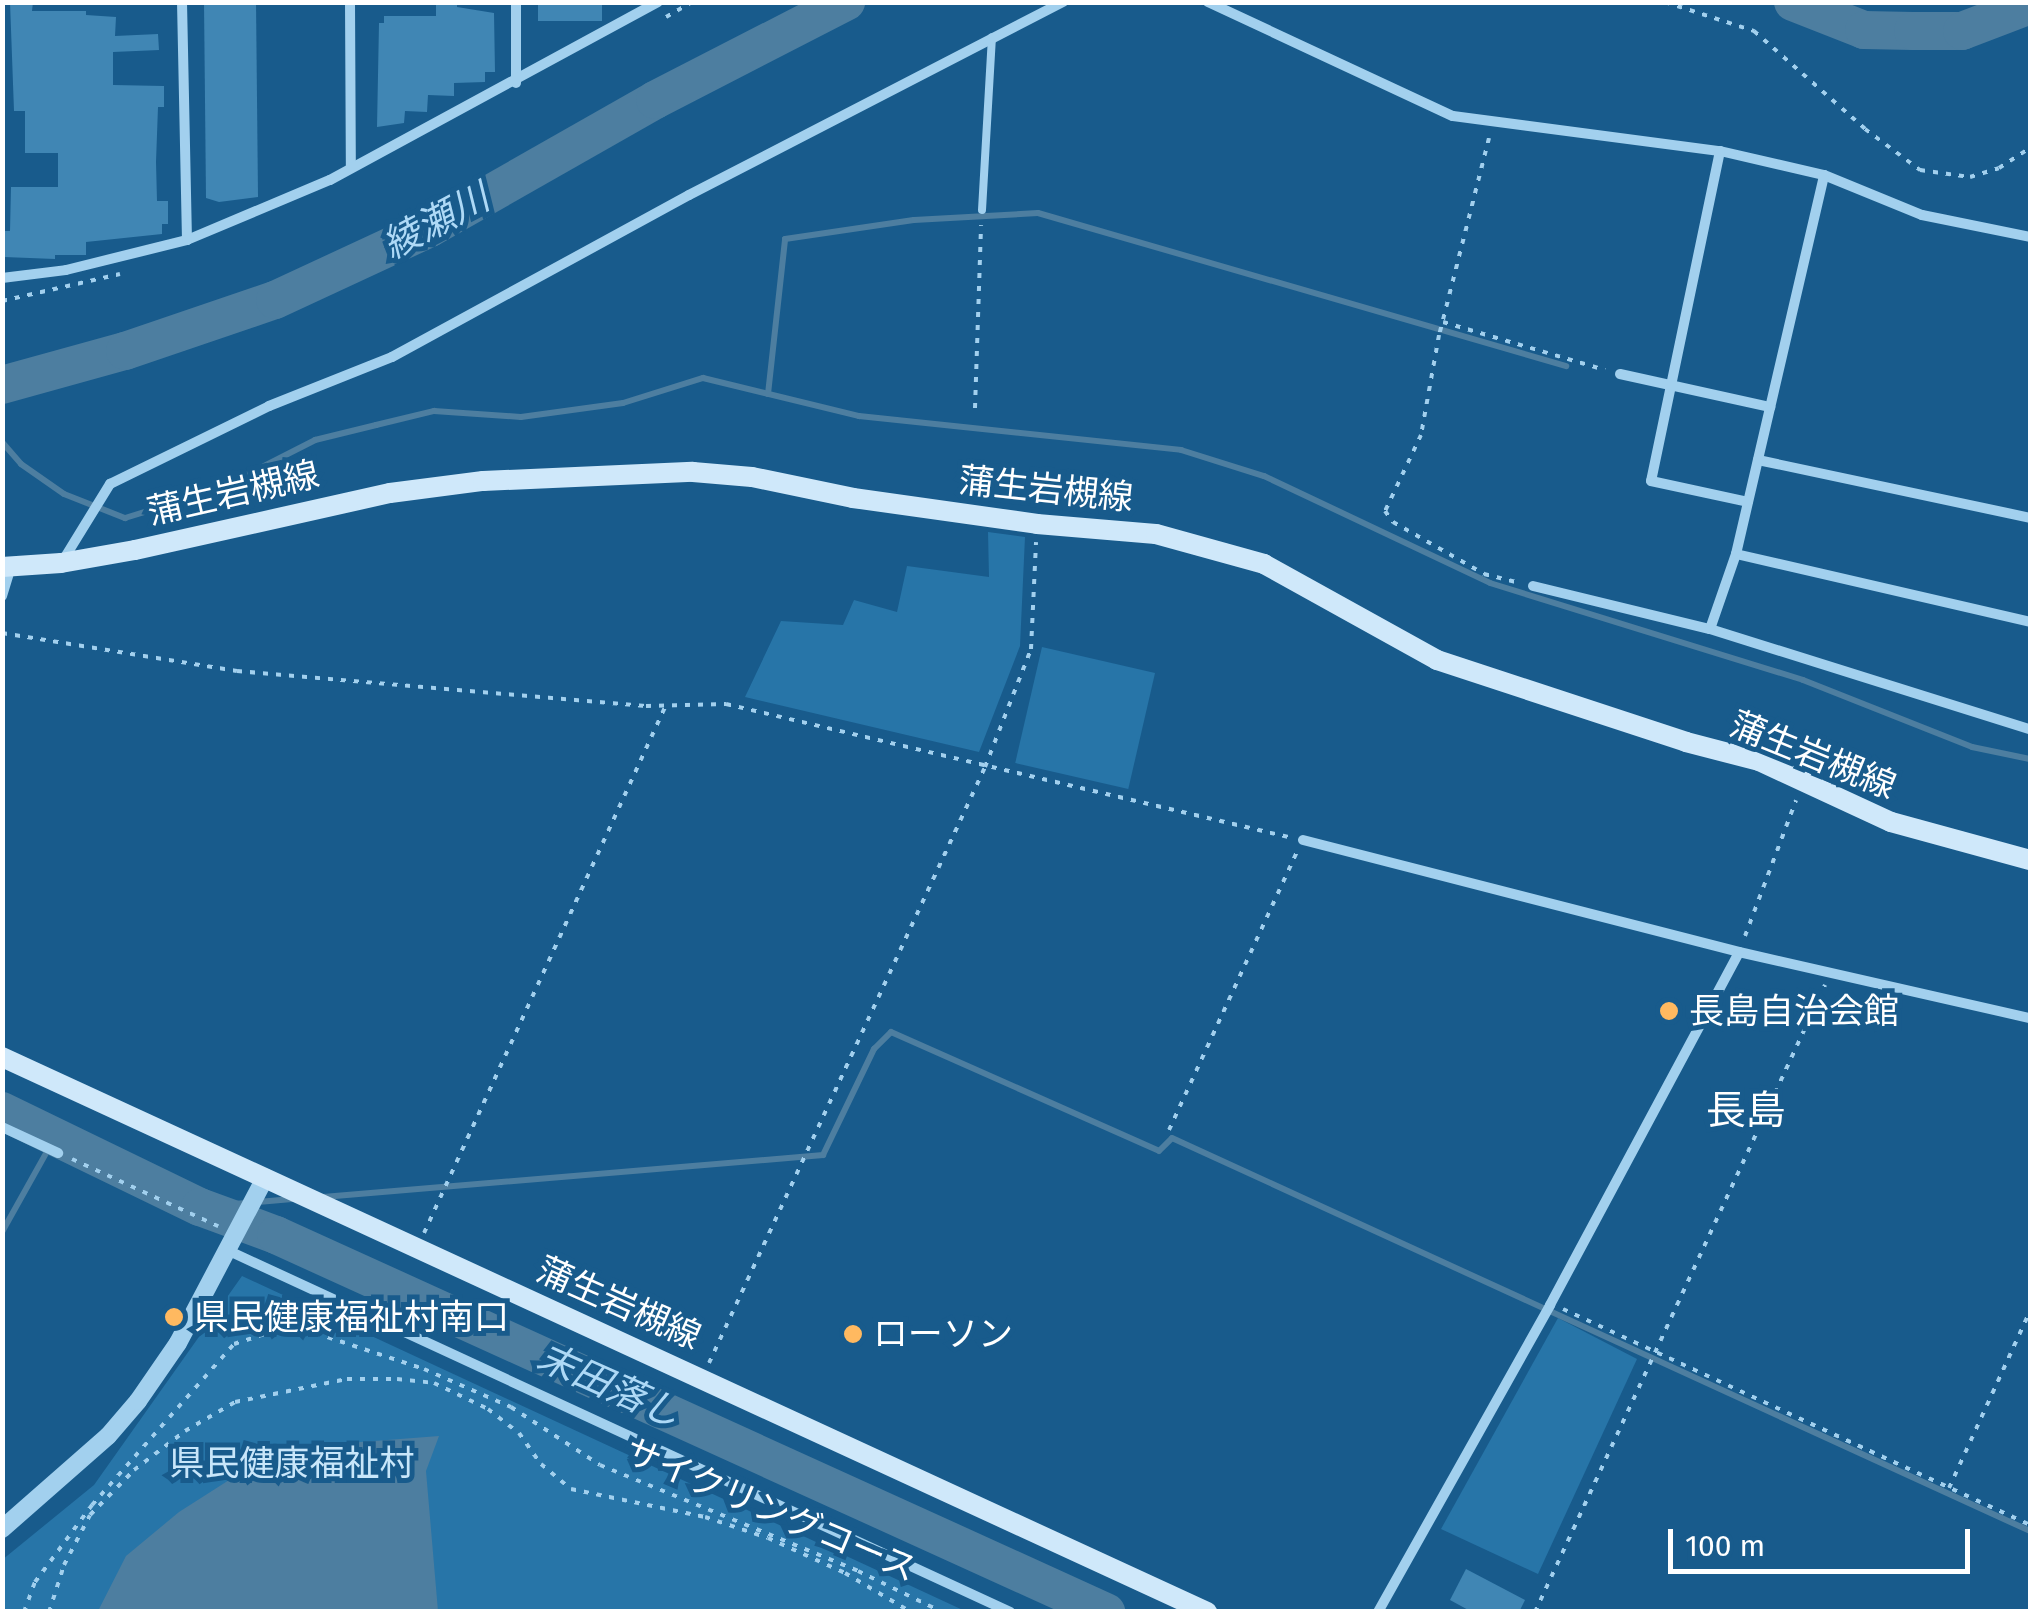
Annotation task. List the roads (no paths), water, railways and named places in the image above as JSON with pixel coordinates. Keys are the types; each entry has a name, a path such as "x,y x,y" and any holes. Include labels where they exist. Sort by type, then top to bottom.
{"main road":[{"name":"蒲生岩槻線","path":"7,567 61,563 390,493 483,481 693,472 752,477 854,498 1037,524 1156,534 1264,564 1436,660 1686,742 1758,761 1891,822 2030,860"},
{"name":"蒲生岩槻線","path":"2,1057 703,1376 1207,1612"}],"street":[{"path":"182,2 187,240"},
{"path":"350,2 351,168"},
{"path":"516,2 516,83"},
{"path":"2,278 66,270 187,240 351,168 516,83 658,2"},
{"path":"61,563 110,484 268,406 392,357 1063,2"},
{"path":"1208,2 1453,116 1720,151 1824,175 1922,215 2030,237"},
{"path":"1720,151 1650,481 1748,502"},
{"path":"1710,629 1736,554 1824,175"},
{"path":"1620,374 1770,407"},
{"path":"1758,460 2030,518"},
{"path":"1736,554 2030,622"},
{"path":"2,596 7,567"},
{"path":"1533,586 1710,629 2030,730"},
{"path":"1303,840 1739,952 2030,1018"},
{"path":"1378,1612 1541,1322 1739,952"},
{"path":"2,1127 58,1153"},
{"path":"2,1529 108,1436 138,1400 178,1343 265,1178"},
{"path":"231,1242 1010,1612"}],"lane":[{"path":"982,210 992,38"}],"waterway":[{"name":"綾瀬川","path":"2,385 125,351 275,300 430,228 655,100 846,2"},
{"name":"綾瀬川","path":"1793,2 1864,30 1913,31 1962,31 2030,5"},
{"path":"768,394 785,239 914,220 1038,213 1566,366"},
{"path":"2,442 21,464 64,494 125,518 219,489 315,440 376,425 434,411 521,417 623,403 703,378 859,416 1181,450 1264,476 1490,583 1803,680 1972,747 2030,759"},
{"path":"323,1197 823,1155 874,1049 891,1032 1159,1151 1172,1138 2030,1531"},
{"name":"末田落し","path":"2,1111 200,1207 276,1235 1106,1612"},
{"path":"2,1232 55,1137"},
{"path":"258,1202 295,1199"},
{"path":"200,1207 246,1203"}],"place":[{"name":"長島自治会館","path":"1669,1011"},
{"name":"県民健康福祉村南口","path":"174,1317"},
{"name":"ローソン","path":"853,1334"}],"district":[{"name":"長島","path":"1746,1111"}],"park label":[{"name":"県民健康福祉村","path":"292,1463"}]}
